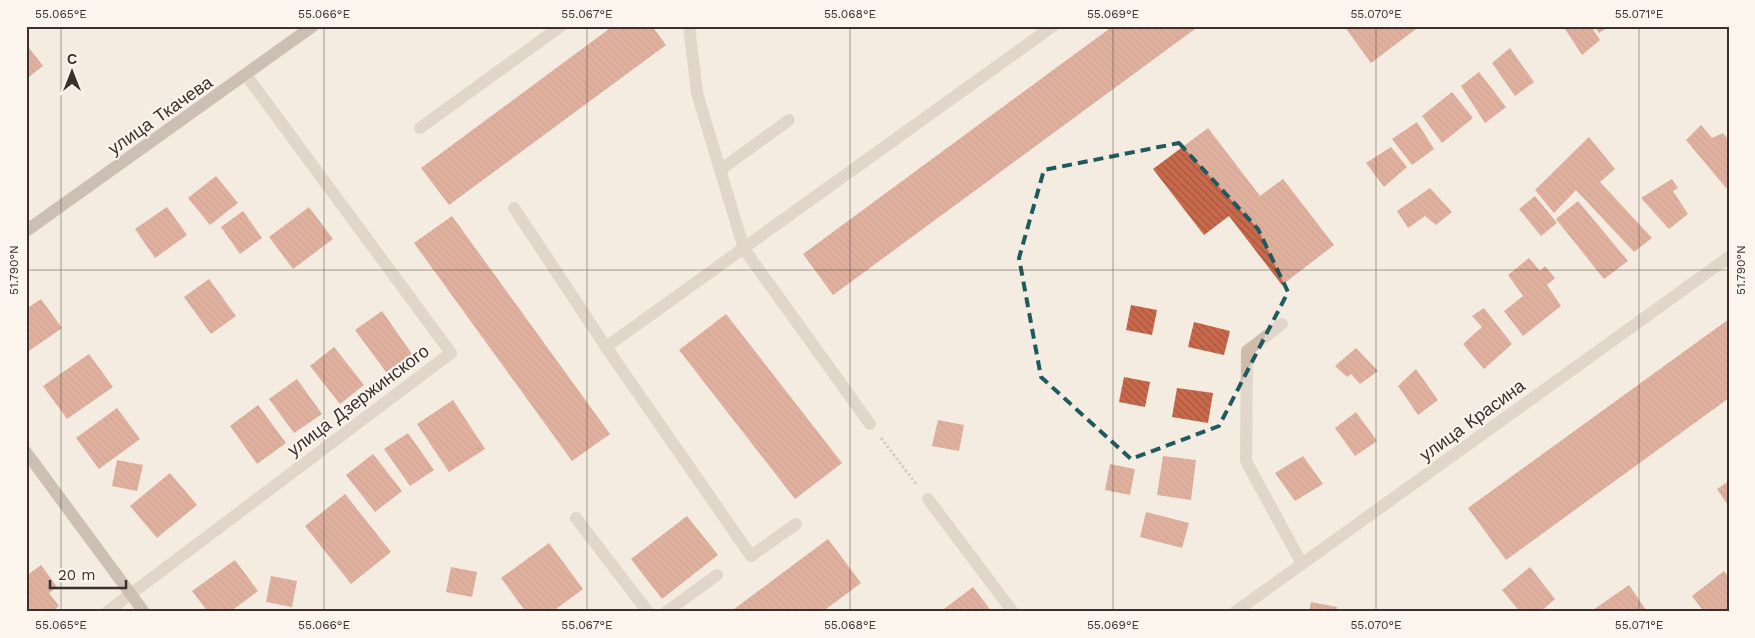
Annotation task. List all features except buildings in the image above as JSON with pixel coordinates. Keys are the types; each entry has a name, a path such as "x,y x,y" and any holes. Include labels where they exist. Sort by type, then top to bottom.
{"street":[{"name":"улица Ткачева","path":"26,231 313,26"},
{"path":"420,128 561,26"},
{"path":"689,26 697,93 744,249 870,424"},
{"path":"606,347 1052,26"},
{"name":"улица Дзержинского","path":"107,612 451,352 246,75"},
{"path":"720,170 789,120"},
{"path":"514,208 606,347 750,556 796,524"},
{"name":"улица Красина","path":"1235,612 1729,258"},
{"path":"1282,324 1247,351 1246,461 1302,564"},
{"path":"26,452 144,612"},
{"path":"928,499 1013,612"},
{"path":"576,518 648,612"},
{"path":"666,612 717,575"}],"path":[{"path":"870,424 928,499"}],"highlighted area":[{"path":"1179,143 1258,229 1288,292 1219,426 1131,459 1041,377 1019,258 1044,170"}]}
